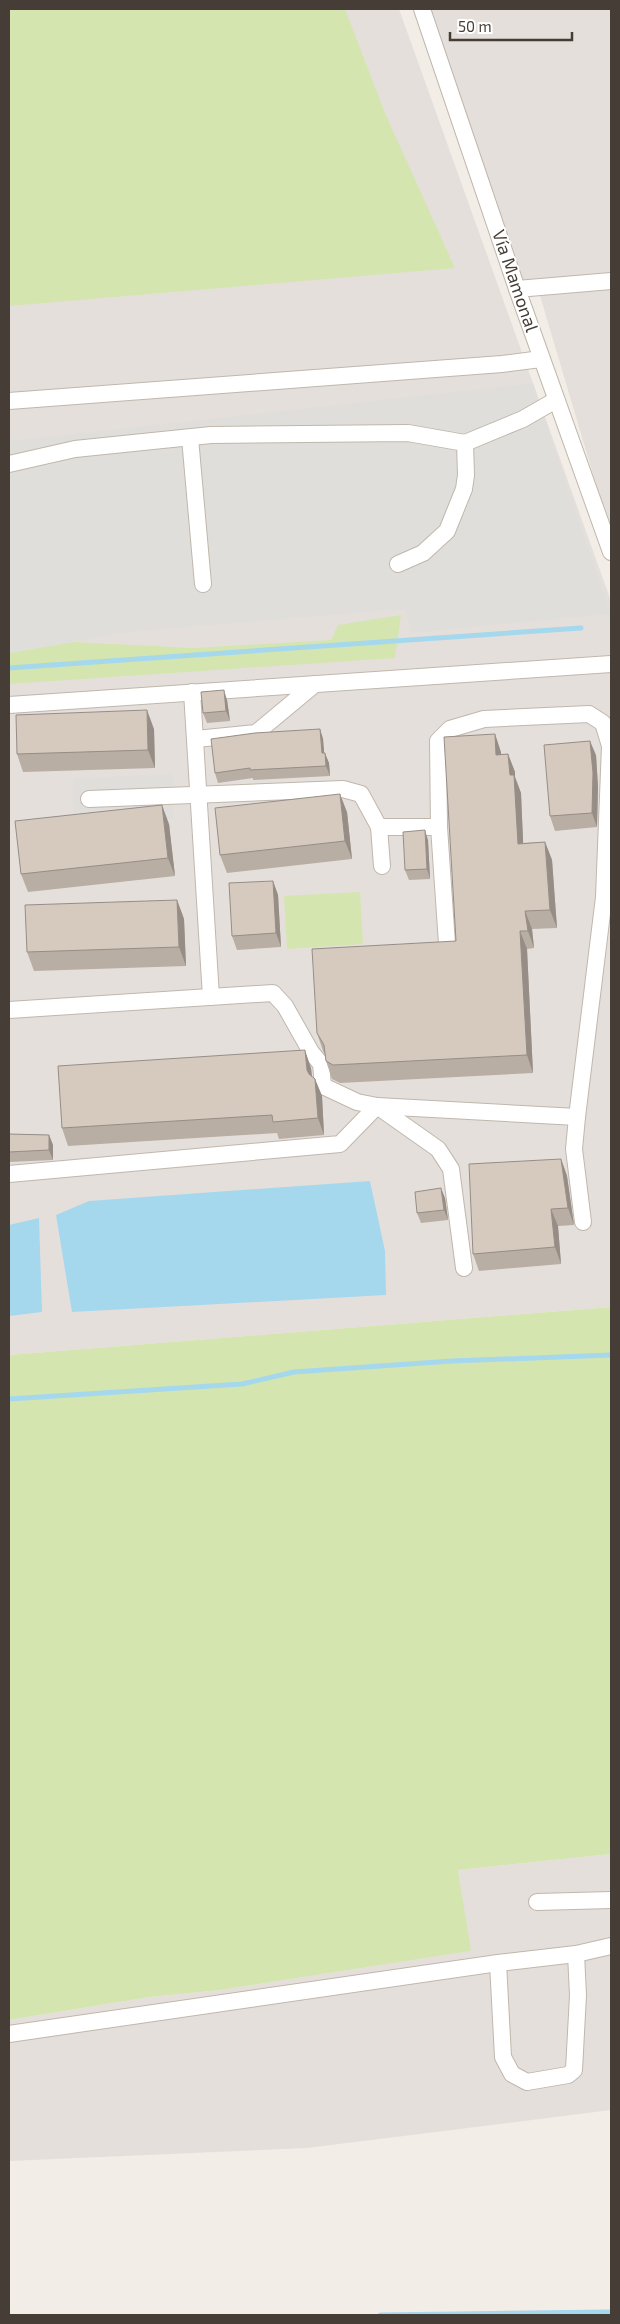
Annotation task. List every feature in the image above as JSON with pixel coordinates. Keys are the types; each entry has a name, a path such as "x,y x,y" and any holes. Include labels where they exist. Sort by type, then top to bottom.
{"street":[{"name":"Vía Mamonal","path":"422,9 541,358 611,552"},
{"path":"517,289 611,281"},
{"path":"9,401 502,364 541,358"},
{"path":"9,464 75,449 211,435 408,433 465,443 523,419 556,400"},
{"path":"190,438 203,584"},
{"path":"398,564 423,553 447,531 464,489 466,475 465,443"},
{"path":"9,705 611,664"},
{"path":"196,739 256,733 314,684"},
{"path":"192,692 200,795 211,997"},
{"path":"447,944 439,827 438,740 450,729 484,719 589,714 603,723 610,746 608,894 574,1149 583,1222"},
{"path":"90,799 343,788 361,794 379,827 382,866"},
{"path":"379,827 439,827"},
{"path":"9,1010 275,994 311,1052 321,1064 323,1086 357,1102 378,1106 577,1117"},
{"path":"9,1174 340,1144 378,1106"},
{"path":"378,1106 438,1150 451,1169 464,1268"},
{"path":"537,1902 611,1900"},
{"path":"9,2034 498,1962 576,1954 611,1946"},
{"path":"498,1962 503,2057 512,2074 527,2082 568,2075 574,2070 578,1995 576,1954"}],"shaded area":[{"path":"9,9 399,9 611,601 611,1307 9,1355"},
{"path":"422,9 611,9 611,535 538,289 517,289"},
{"path":"533,383 611,614 411,633 405,609 129,632 9,653 9,441"},
{"path":"173,773 173,819 73,824 73,779"},
{"path":"611,1854 611,2110 307,2148 9,2161 9,2020 150,1997 220,1990 470,1951 458,1870"}],"green space":[{"path":"9,9 345,9 385,113 455,268 9,306"},
{"path":"401,615 395,658 9,684 9,653 73,642 193,648 331,640 338,625"},
{"path":"360,892 363,944 287,949 284,896"},
{"path":"611,1307 611,1854 458,1870 471,1951 220,1990 150,1997 9,2020 9,1355"}],"water":[{"path":"370,1181 385,1251 386,1295 72,1312 56,1215 89,1201"},
{"path":"39,1218 42,1312 9,1316 9,1225"}],"building":[{"path":"224,690 226,711 203,713 201,692"},
{"path":"147,710 148,750 17,754 16,715"},
{"path":"320,729 322,753 325,753 326,766 250,770 250,768 215,773 211,739 255,733"},
{"path":"495,734 496,755 508,754 510,775 514,775 518,844 545,842 550,910 525,911 528,931 520,931 527,1055 333,1065 326,1061 324,1045 317,1033 312,949 456,941 444,737"},
{"path":"590,741 593,773 592,813 550,816 544,745"},
{"path":"340,794 345,841 220,855 215,808"},
{"path":"162,805 168,858 21,874 15,821"},
{"path":"425,830 427,869 405,870 403,832"},
{"path":"273,881 276,933 232,936 229,883"},
{"path":"177,900 179,947 27,952 25,905"},
{"path":"305,1050 307,1070 315,1079 318,1118 273,1122 272,1115 62,1128 58,1066"},
{"path":"9,1134 49,1135 49,1150 9,1152"},
{"path":"561,1159 568,1208 551,1209 555,1247 473,1254 469,1164"},
{"path":"441,1188 444,1210 417,1213 415,1192"}],"waterway":[{"path":"9,668 581,628"},
{"path":"9,1399 242,1384 294,1372 452,1361 611,1355"},
{"path":"380,2315 611,2312"}]}
